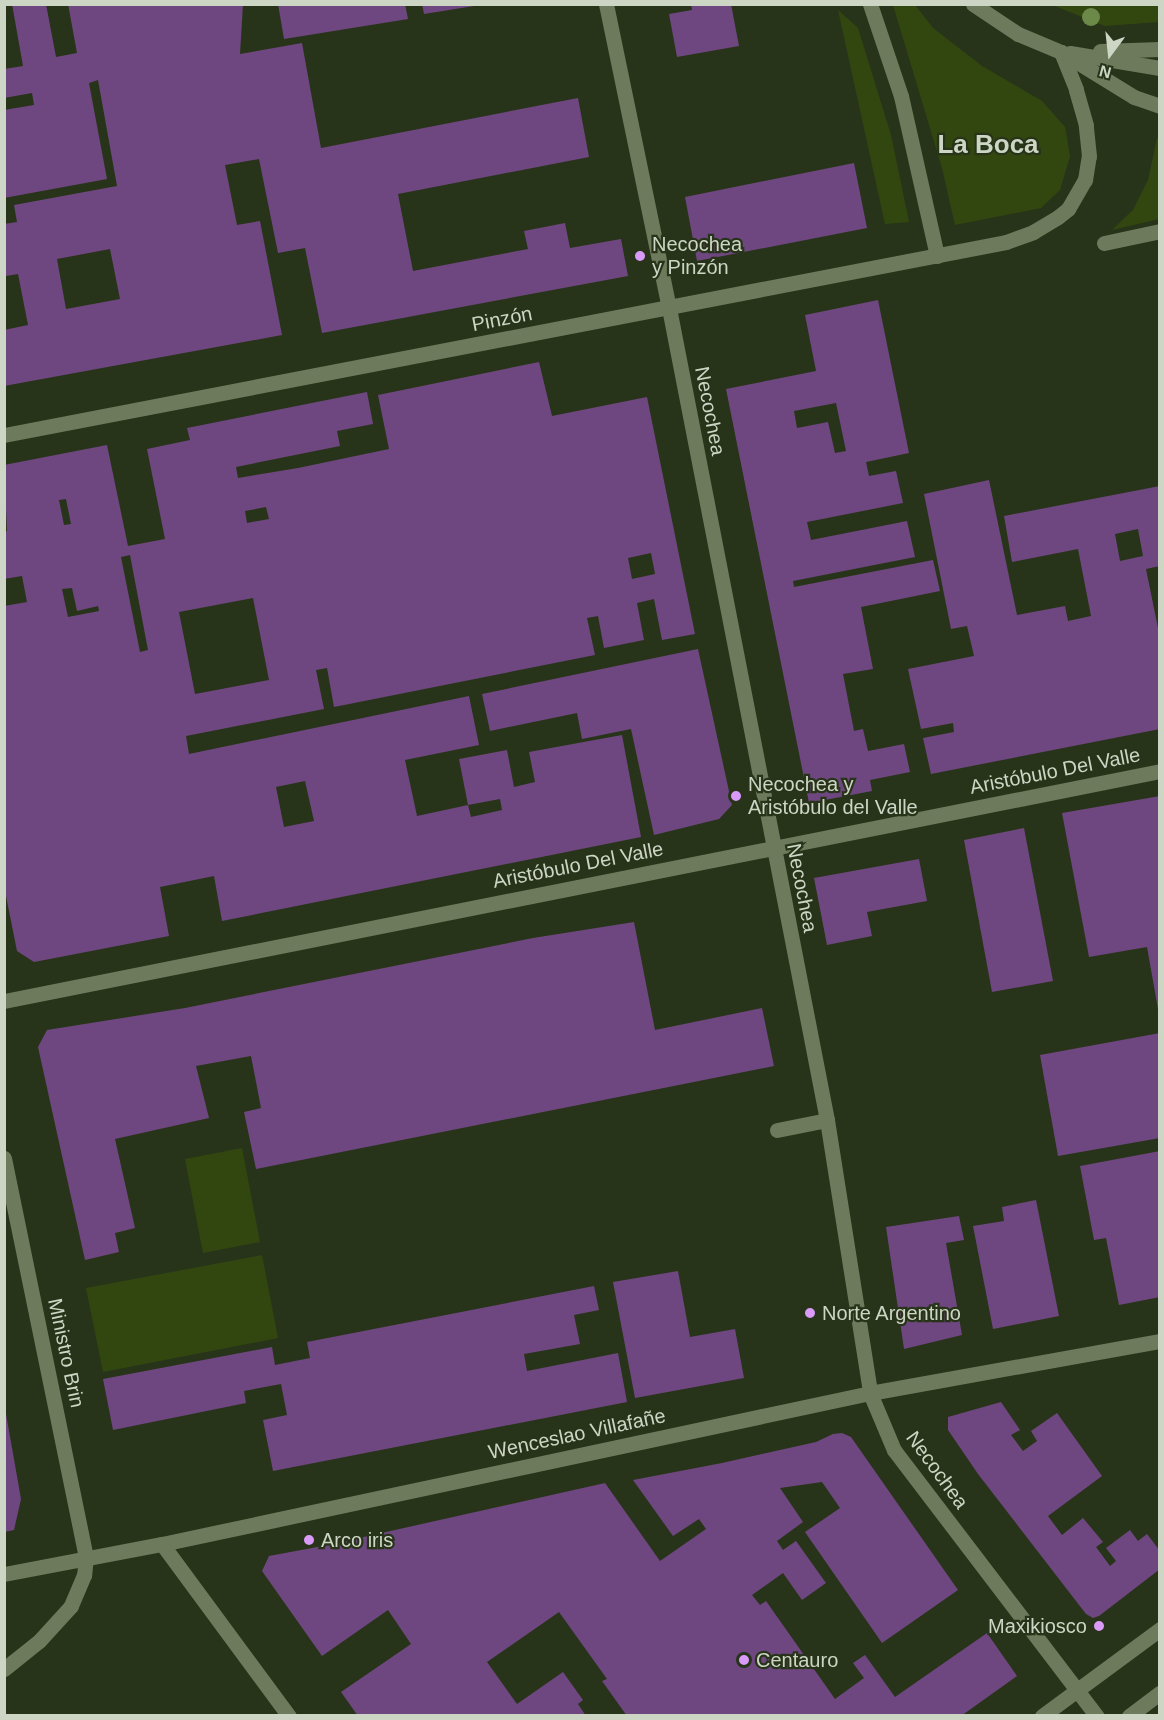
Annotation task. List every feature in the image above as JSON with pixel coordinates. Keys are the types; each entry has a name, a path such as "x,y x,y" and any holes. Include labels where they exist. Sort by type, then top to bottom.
{"street":[{"name":"Necochea","path":"606,4 669,308 772,848 827,1120 870,1393 894,1450 1097,1716"},
{"path":"870,4 901,96 937,256"},
{"path":"973,4 1018,34 1061,52 1134,97 1160,106"},
{"path":"1061,52 1160,50"},
{"name":"Pinzón","path":"4,435 1006,242 1033,232 1058,217 1068,209 1085,180 1089,156 1086,125 1076,89 1061,52"},
{"path":"1061,52 1160,68"},
{"path":"1104,243 1160,231"},
{"name":"Aristóbulo Del Valle","path":"4,1001 1160,771"},
{"path":"777,1130 827,1120"},
{"name":"Ministro Brin","path":"4,1158 86,1557"},
{"name":"Wenceslao Villafañe","path":"4,1574 162,1544 870,1393 1160,1341"},
{"path":"162,1544 289,1716"},
{"path":"4,1669 39,1641 71,1606 84,1575 86,1557"},
{"path":"1042,1716 1160,1629"},
{"path":"1129,1716 1160,1693"}],"green space":[{"path":"893,5 915,5 933,28 982,66 1042,101 1065,127 1070,156 1060,190 1041,208 955,225 942,168"},
{"path":"1052,5 1159,5 1159,22 1105,26"},
{"path":"838,10 858,28 891,135 909,222 885,224"},
{"path":"1157,138 1160,139 1159,219 1112,230 1133,210 1148,180"},
{"path":"242,1148 260,1242 203,1253 185,1159"},
{"path":"262,1255 278,1338 103,1372 86,1288"}],"building":[{"path":"12,4 46,4 56,57 77,53 68,4 243,4 240,54 302,43 321,148 578,98 589,157 398,194 413,271 528,249 524,231 565,223 570,248 621,239 628,276 322,333 305,248 278,253 259,159 225,165 237,225 260,221 282,335 4,386 4,330 28,325 18,274 6,276 4,269 4,224 17,222 14,205 117,186 98,80 89,83 107,179 4,198 4,110 34,105 32,93 4,98 4,69 23,66","holes":["110,249 120,299 66,309 57,259"]},
{"path":"278,4 405,4 408,19 284,39"},
{"path":"422,4 474,4 474,6 424,14"},
{"path":"691,4 731,4 739,46 677,57 669,14 692,10"},
{"path":"854,163 867,228 697,261 685,197"},
{"path":"878,300 909,453 866,462 869,476 896,471 903,503 807,522 811,540 907,521 915,557 793,581 794,587 933,560 940,591 861,607 873,669 843,674 854,731 863,729 868,751 904,744 910,772 870,780 872,791 809,803 726,389 816,371 805,315","holes":["836,403 846,451 835,453 828,422 797,428 794,411"]},
{"path":"539,362 552,416 647,397 695,634 662,640 654,599 637,603 644,640 604,648 598,616 587,618 595,655 334,707 327,668 316,670 324,709 186,736 189,754 469,696 479,745 405,760 417,816 468,805 459,759 507,750 514,787 535,782 529,752 622,735 641,837 222,921 214,876 160,887 169,936 34,962 17,951 4,886 4,606 27,602 22,576 4,579 4,532 7,531 4,465 107,445 128,546 165,539 147,449 190,440 187,428 367,392 373,424 337,431 340,446 236,467 238,478 389,449 378,395","holes":["66,499 71,524 64,525 59,500","266,507 269,519 247,523 245,511","651,553 655,574 632,579 628,558","130,555 148,650 140,652 121,557","72,588 77,611 98,606 99,611 68,617 62,589","253,598 269,680 195,694 179,612","305,781 314,821 284,827 276,787","500,799 502,810 471,817 468,805"]},
{"path":"989,480 1017,615 1065,606 1068,621 1091,616 1078,549 1012,562 1004,516 1160,486 1160,566 1146,569 1160,638 1160,729 931,774 923,738 954,732 953,723 921,729 908,669 974,656 967,626 951,629 924,494","holes":["1138,529 1143,556 1120,561 1115,534"]},
{"path":"698,649 732,805 719,819 654,835 631,729 582,739 577,713 490,731 482,694"},
{"path":"1160,796 1160,1009 1158,1009 1147,947 1089,957 1062,813"},
{"path":"1024,828 1053,981 992,992 964,840"},
{"path":"919,859 927,901 867,912 872,936 827,945 814,878"},
{"path":"634,922 655,1030 762,1008 774,1066 256,1169 244,1112 261,1108 251,1056 196,1066 209,1118 115,1139 135,1228 115,1233 119,1252 85,1260 38,1047 47,1030 185,1008 533,938"},
{"path":"1160,1033 1160,1138 1058,1156 1040,1055"},
{"path":"1160,1151 1160,1297 1119,1305 1106,1238 1094,1240 1080,1166"},
{"path":"1036,1200 1059,1316 993,1329 973,1226 1004,1221 1002,1207"},
{"path":"959,1216 964,1240 946,1243 962,1335 904,1349 886,1227"},
{"path":"678,1271 690,1337 735,1329 744,1378 635,1398 613,1282"},
{"path":"594,1286 599,1310 574,1315 580,1344 524,1354 527,1371 618,1353 627,1402 273,1471 263,1420 287,1415 281,1384 244,1391 246,1403 113,1430 103,1379 272,1347 275,1365 310,1358 307,1342"},
{"path":"1001,1402 1020,1430 1011,1435 1023,1451 1037,1441 1031,1431 1057,1413 1102,1476 1048,1516 1062,1535 1083,1518 1103,1542 1096,1547 1110,1566 1116,1561 1106,1548 1130,1530 1138,1541 1147,1534 1160,1551 1160,1569 1099,1616 1093,1618 1086,1614 978,1474 948,1430 948,1417"},
{"path":"6,1414 21,1499 14,1530 4,1532"},
{"path":"842,1433 851,1437 958,1590 882,1643 805,1532 840,1508 822,1482 780,1488 803,1522 777,1541 783,1550 796,1541 826,1583 802,1600 783,1573 752,1595 760,1605 766,1601 835,1699 864,1678 853,1663 865,1655 895,1697 987,1633 1017,1676 961,1716 627,1716 602,1681 607,1679 559,1612 487,1662 517,1704 563,1672 583,1700 578,1704 586,1716 358,1716 341,1692 411,1644 388,1610 322,1656 262,1571 269,1556 605,1483 660,1561 706,1529 699,1519 673,1536 633,1480 816,1442 833,1434"}],"place":[{"name":"Necochea y Pinzón","path":"640,256"},
{"name":"Necochea y Aristóbulo del Valle","path":"736,796"},
{"name":"Norte Argentino","path":"810,1313"},
{"name":"Arco iris","path":"309,1540"},
{"name":"Maxikiosco","path":"1099,1626"},
{"name":"Centauro","path":"744,1660"}],"district":[{"name":"La Boca","path":"988,145"}]}
